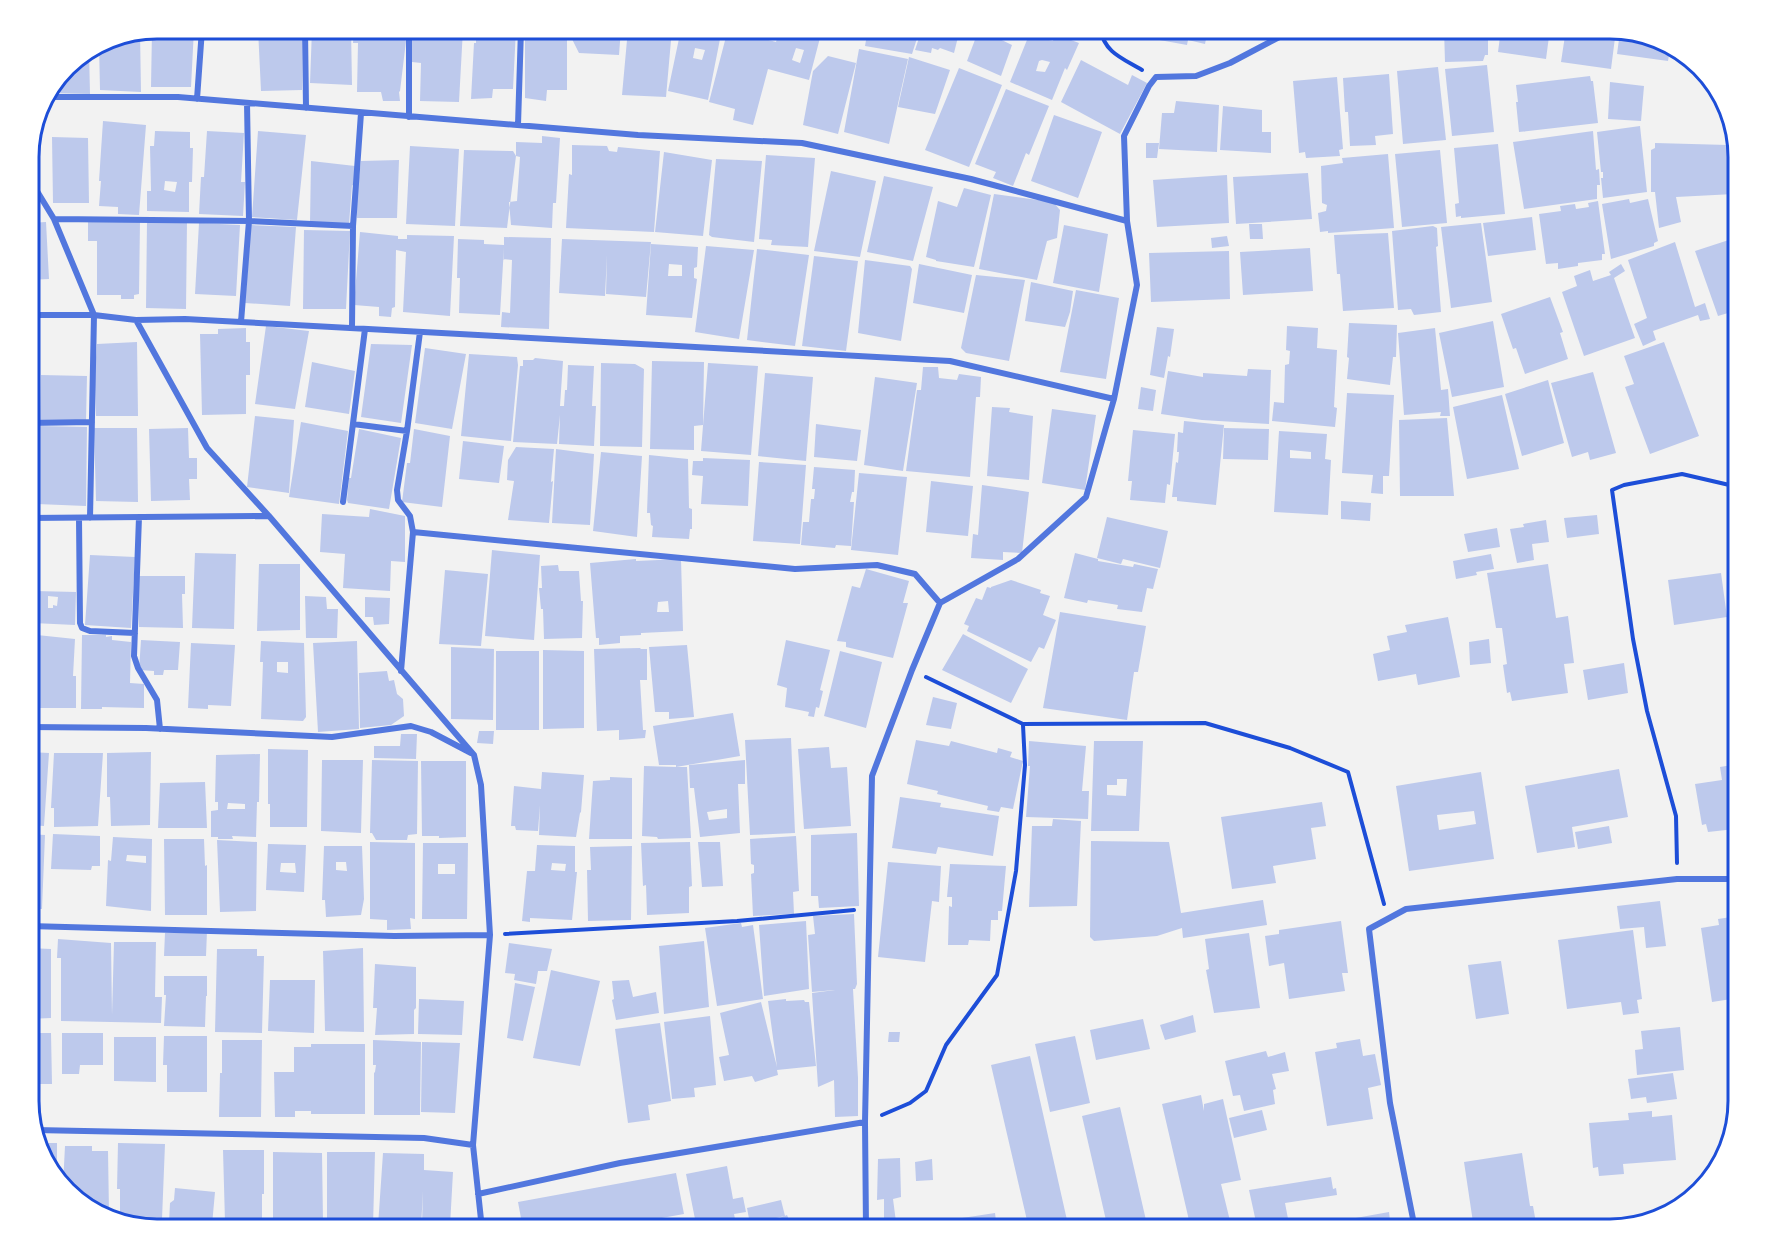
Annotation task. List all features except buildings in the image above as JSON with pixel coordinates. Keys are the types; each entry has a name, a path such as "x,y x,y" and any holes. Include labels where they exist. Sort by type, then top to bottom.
{"street":[{"path":"197,99 201,39"},
{"path":"305,39 306,108"},
{"path":"408,39 410,117"},
{"path":"518,125 521,39"},
{"path":"866,1219 865,1122 872,776 940,603 1018,559 1086,497 1114,399 1137,285 1127,221 1124,136 1149,86 1155,77 1196,76 1230,63 1276,39"},
{"path":"56,96 197,99 638,135 802,144 971,179 1127,221"},
{"path":"241,322 249,221 247,103"},
{"path":"352,328 353,226 361,113"},
{"path":"39,194 54,219 94,315 90,518"},
{"path":"54,219 249,221 353,226"},
{"path":"39,315 94,315 136,320 185,319 950,361 1114,399"},
{"path":"136,320 207,448 269,516 474,755 481,785 490,935 473,1145 481,1219"},
{"path":"343,502 365,329"},
{"path":"400,671 413,532 410,516 398,500 397,490 420,332"},
{"path":"39,423 92,422"},
{"path":"353,424 407,431"},
{"path":"39,518 269,516"},
{"path":"139,517 134,656 138,668 157,700 160,729"},
{"path":"79,518 80,623 82,628 135,633"},
{"path":"413,532 795,569 877,565 915,574 940,603"},
{"path":"39,727 160,729 332,737 411,726 431,732 474,755"},
{"path":"1413,1219 1390,1103 1369,929 1406,909 1677,879 1728,879"},
{"path":"39,926 394,936 490,935"},
{"path":"478,1194 620,1163 865,1122"},
{"path":"43,1130 424,1138 473,1145"}],"path":[{"path":"1103,39 1109,51 1155,77"},
{"path":"1677,879 1676,816 1647,711 1633,639 1612,490 1624,485 1682,474 1728,485"},
{"path":"912,670 1023,724 1205,723 1290,748 1347,772 1389,919"},
{"path":"865,1122 910,1103 926,1091 946,1045 997,975 1016,871 1025,765 1023,724"},
{"path":"490,935 737,921 868,909"}]}
